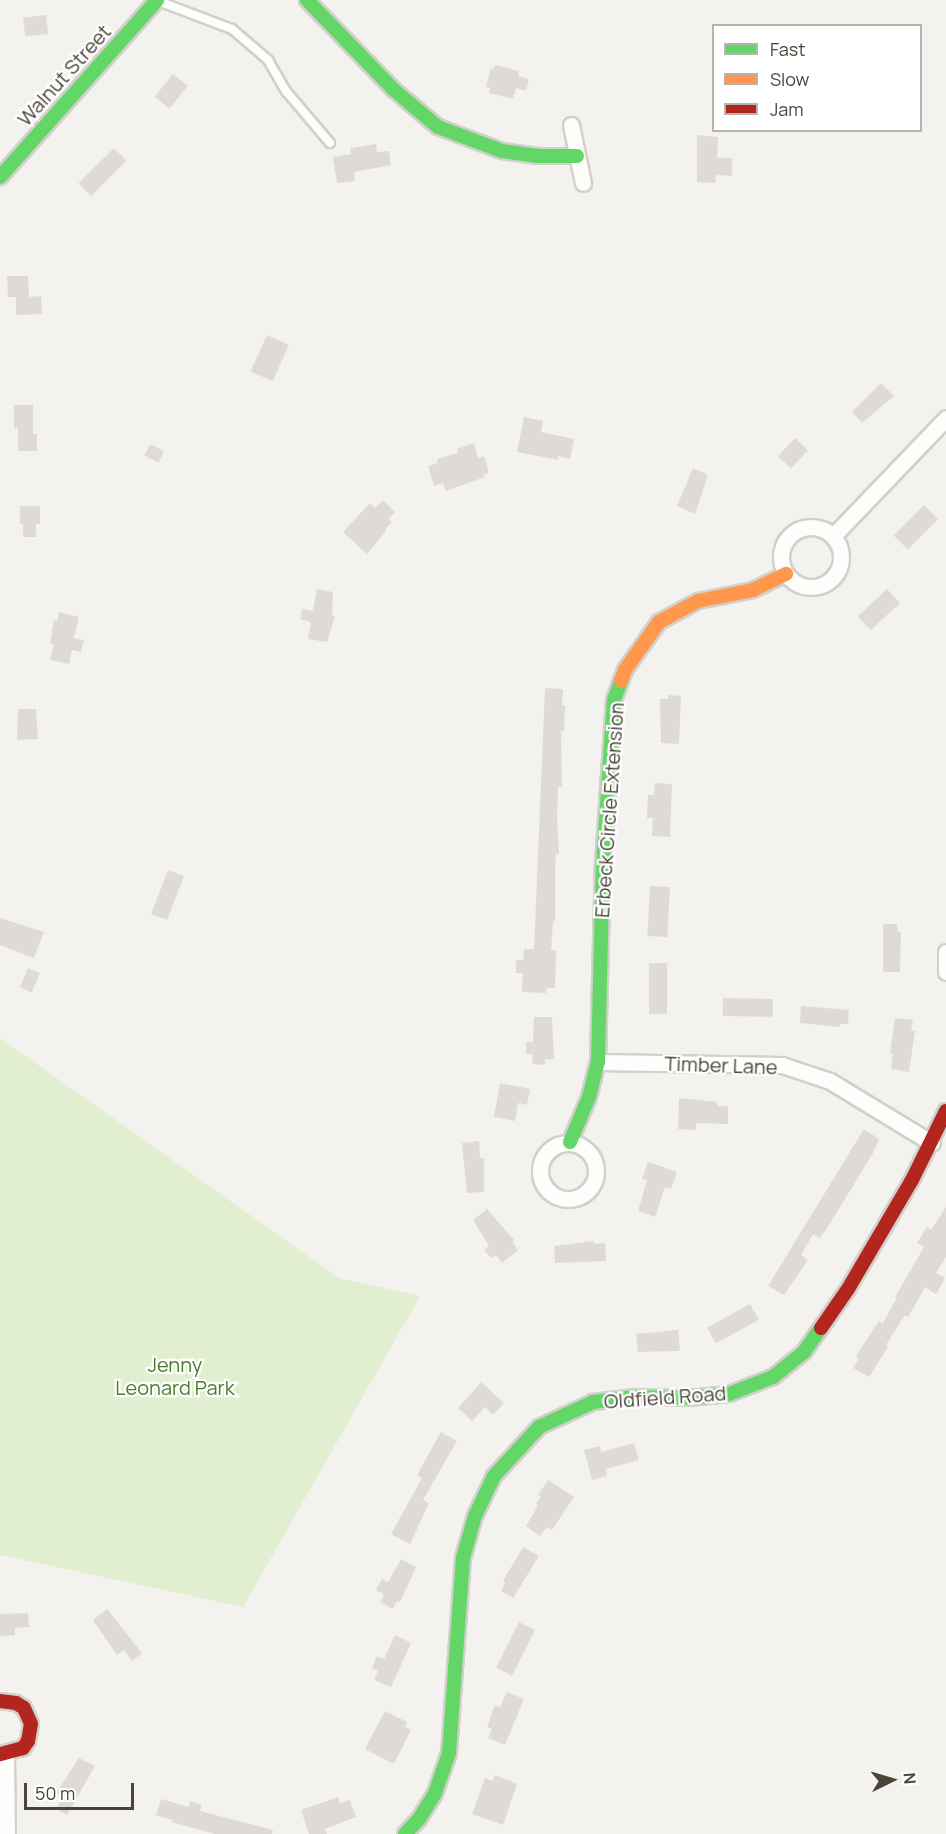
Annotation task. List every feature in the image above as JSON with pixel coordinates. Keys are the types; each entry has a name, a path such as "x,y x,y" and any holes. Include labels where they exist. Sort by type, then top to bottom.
{"street":[{"name":"Walnut Street","path":"2,176 157,0"},
{"path":"307,0 414,110 438,127 502,151 538,156 577,156"},
{"path":"571,125 584,183"},
{"path":"833,536 946,418"},
{"path":"814,527 833,536 840,549 841,559 837,571 828,582 811,587 801,585 786,574 781,559 782,551 792,534 804,528 814,527"},
{"name":"Erbeck Circle Extension","path":"570,1142 589,1097 598,1062 603,864 614,700 625,670 659,622 698,601 753,591 786,574"},
{"path":"946,952 946,972"},
{"name":"Timber Lane","path":"598,1062 782,1065 830,1080 932,1143"},
{"name":"Oldfield Road","path":"405,1834 419,1819 435,1793 449,1753 463,1558 475,1516 494,1476 539,1427 593,1402 636,1397 689,1398 729,1394 773,1377 804,1352 848,1289 932,1143 946,1111"},
{"path":"0,1701 16,1703 24,1708 32,1724 28,1741 15,1752 3,1754 8,1834"}],"lane":[{"path":"157,0 232,28 268,60 286,91 330,143"}],"green space":[{"name":"Jenny Leonard Park","path":"0,1038 339,1278 420,1296 243,1607 0,1555"}],"building":[{"path":"46,15 48,34 25,36 23,17"},
{"path":"495,65 519,71 518,76 529,79 526,91 516,88 513,99 489,93 490,88 486,87 491,68 494,69"},
{"path":"173,74 188,86 170,108 155,97"},
{"path":"697,135 718,137 717,158 732,158 732,176 716,175 715,183 697,182"},
{"path":"376,144 377,152 389,151 391,165 354,172 355,181 337,183 333,157 351,154 350,148"},
{"path":"114,148 127,161 91,196 79,183"},
{"path":"7,276 28,276 29,297 41,296 42,314 16,315 16,297 8,297"},
{"path":"267,335 289,345 273,381 251,372"},
{"path":"881,383 894,396 862,423 852,412"},
{"path":"14,405 33,405 33,434 37,434 37,451 18,451 18,428 14,428"},
{"path":"524,417 543,421 541,432 574,439 570,459 558,456 558,460 517,452"},
{"path":"795,438 808,450 791,469 778,456"},
{"path":"474,443 478,458 484,456 489,473 484,474 485,477 446,491 443,483 434,486 428,466 438,463 437,459 458,453 457,449"},
{"path":"150,444 164,451 158,463 144,456"},
{"path":"693,468 708,475 695,514 677,506"},
{"path":"383,500 395,512 389,519 392,522 386,531 367,554 343,532 370,503 375,508"},
{"path":"924,505 938,519 908,550 894,535"},
{"path":"20,506 40,506 40,524 36,524 36,537 23,537"},
{"path":"317,589 333,592 332,615 335,616 327,642 308,639 311,622 300,619 302,609 313,611"},
{"path":"887,589 900,603 871,630 858,616"},
{"path":"59,612 79,617 74,638 84,640 81,652 72,650 69,664 50,660 54,645 50,644 54,620 57,621"},
{"path":"545,688 563,689 562,705 565,705 564,731 561,731 562,787 558,787 559,854 556,854 555,865 555,921 553,921 551,950 556,950 555,988 547,988 546,993 522,992 523,973 516,973 516,960 523,960 524,949 534,949"},
{"path":"668,695 681,696 679,744 661,743 660,699 668,699"},
{"path":"18,709 36,709 38,739 17,740"},
{"path":"655,783 672,784 670,837 652,836 653,818 647,818 648,795 654,795"},
{"path":"168,870 184,876 167,920 151,914"},
{"path":"650,886 670,887 667,937 647,936"},
{"path":"0,918 44,932 34,958 0,945"},
{"path":"883,924 897,924 898,932 901,932 900,972 883,972"},
{"path":"649,963 667,963 667,1014 649,1014"},
{"path":"28,968 40,973 32,992 20,987"},
{"path":"723,998 773,999 773,1017 723,1016"},
{"path":"801,1006 849,1010 848,1024 840,1024 840,1027 800,1023"},
{"path":"534,1017 552,1017 554,1059 545,1059 545,1065 532,1064 533,1054 526,1054 526,1042 533,1042"},
{"path":"895,1018 913,1020 911,1031 915,1031 909,1072 891,1069 893,1054 890,1053"},
{"path":"500,1083 530,1089 527,1105 518,1103 515,1121 494,1117"},
{"path":"679,1098 717,1102 717,1106 728,1106 728,1124 696,1123 696,1130 678,1129"},
{"path":"864,1129 879,1139 873,1153 826,1230 819,1238 813,1234 801,1255 808,1260 784,1295 768,1286"},
{"path":"479,1141 480,1158 484,1158 484,1192 467,1193 462,1143"},
{"path":"648,1162 677,1172 671,1189 665,1187 655,1217 638,1211 647,1180 642,1179"},
{"path":"946,1207 946,1257 936,1273 945,1278 936,1294 925,1287 908,1317 905,1315 886,1345 888,1347 869,1377 853,1368 859,1358 856,1356 879,1321 883,1323 897,1298 895,1297 924,1247 917,1243 927,1227 931,1230"},
{"path":"487,1209 514,1240 512,1242 518,1250 502,1263 496,1255 491,1258 484,1250 489,1246 473,1220"},
{"path":"594,1241 594,1244 605,1243 606,1261 555,1263 554,1246"},
{"path":"750,1304 759,1320 716,1343 707,1328"},
{"path":"678,1330 680,1351 638,1352 636,1334"},
{"path":"481,1382 504,1403 493,1415 485,1407 472,1421 458,1408"},
{"path":"441,1432 457,1441 423,1500 429,1503 410,1544 391,1534 422,1478 417,1475"},
{"path":"634,1443 639,1460 606,1469 607,1476 592,1480 584,1450 600,1446 601,1452"},
{"path":"548,1480 574,1497 552,1530 547,1527 540,1536 526,1526 538,1506 536,1504 541,1496 538,1495"},
{"path":"523,1547 539,1556 513,1598 501,1591 505,1583 503,1581"},
{"path":"401,1559 416,1567 400,1602 397,1601 393,1609 380,1602 384,1595 376,1590 382,1579 388,1582"},
{"path":"107,1609 142,1653 132,1661 124,1650 117,1655 93,1620"},
{"path":"28,1613 29,1627 15,1628 15,1635 0,1636 0,1614"},
{"path":"519,1622 535,1630 512,1676 496,1667"},
{"path":"395,1635 411,1643 391,1687 374,1680 378,1671 372,1668 377,1656 384,1659"},
{"path":"507,1692 524,1699 505,1745 488,1738 492,1729 487,1727 495,1705 500,1707"},
{"path":"385,1711 407,1722 405,1727 411,1730 394,1764 365,1749"},
{"path":"79,1758 95,1766 67,1815 56,1809 63,1797 56,1793"},
{"path":"495,1775 517,1784 503,1825 472,1814 485,1778 492,1781"},
{"path":"338,1797 340,1803 350,1800 356,1817 325,1829 327,1834 309,1834 301,1810"},
{"path":"161,1799 189,1807 190,1801 202,1805 200,1811 273,1830 272,1834 215,1834 171,1822 172,1820 156,1815"}],"traffic: fast":[{"path":"0,177 157,0"},
{"path":"307,0 393,89 438,127 502,151 538,156 577,156"},
{"path":"570,1142 589,1097 598,1062 603,864 614,700 621,681"},
{"path":"405,1834 419,1819 435,1793 449,1753 463,1558 475,1516 494,1476 539,1427 593,1402 636,1397 689,1398 729,1394 773,1377 804,1352 821,1328"}],"traffic: slow":[{"path":"621,681 625,670 659,622 698,601 753,590 786,574"}],"traffic: jam":[{"path":"821,1328 848,1289 912,1180 946,1111"},
{"path":"0,1701 16,1703 24,1708 31,1724 28,1741 23,1748 0,1754"}]}
